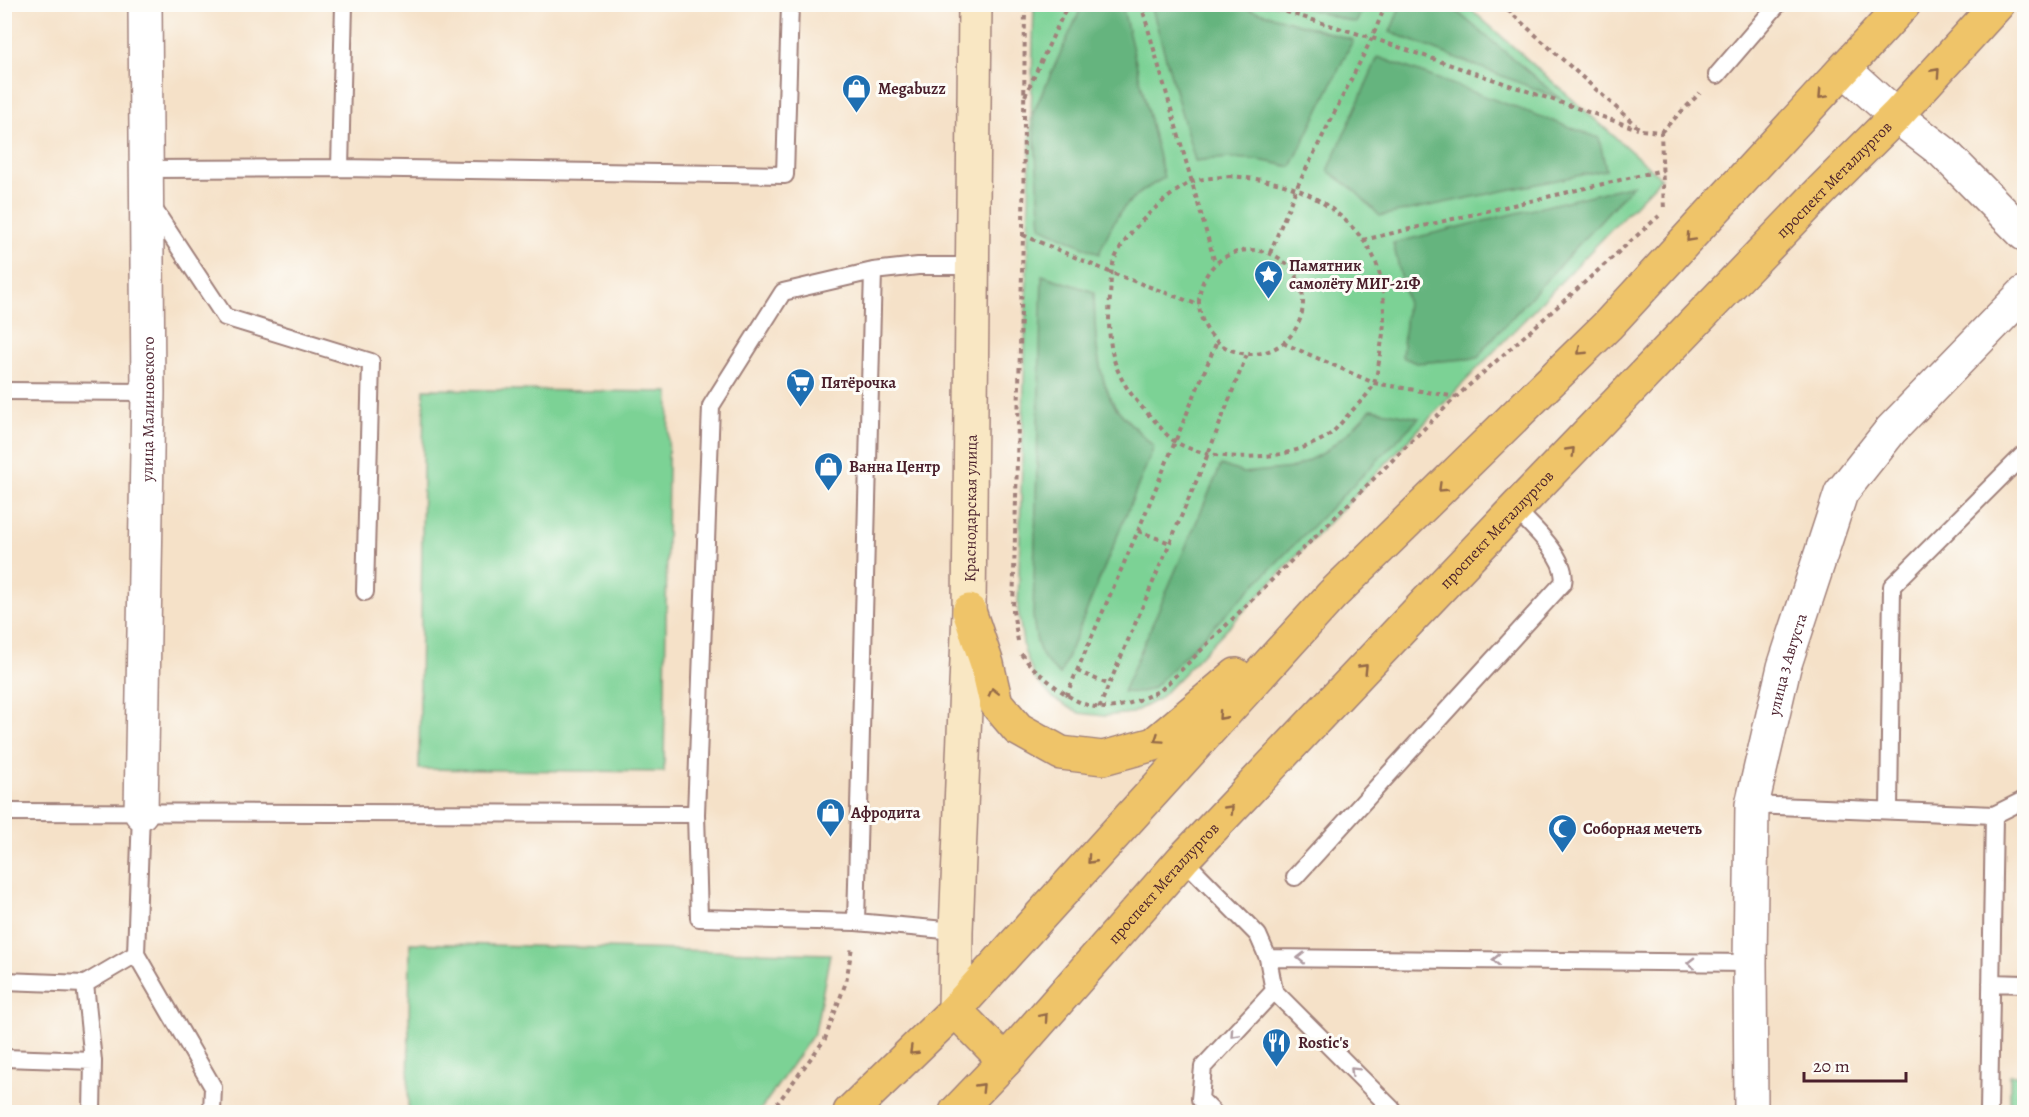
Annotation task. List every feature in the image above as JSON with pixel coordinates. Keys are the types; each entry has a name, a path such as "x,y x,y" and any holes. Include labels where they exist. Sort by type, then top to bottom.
{"main road":[{"name":"Краснодарская улица","path":"955,1010 969,611 975,4"},
{"path":"850,1113 955,1010 1332,595 1607,326 1904,4"},
{"name":"проспект Металлургов","path":"956,1113 1005,1061 1183,859 1515,509 1896,116 1998,4"},
{"path":"969,611 987,664 996,703 1018,729 1061,753 1102,758 1154,744 1332,595"},
{"path":"955,1010 1005,1061"}],"street":[{"name":"улица Малиновского","path":"141,813 148,392 145,4"},
{"path":"1845,70 1896,116 1943,152 2025,234"},
{"name":"улица 3 Августа","path":"1751,1113 1752,805 1784,667 1841,493 1891,430 2025,293"}],"lane":[{"path":"340,168 344,4"},
{"path":"365,592 371,362 225,317 145,183 340,168 785,175 790,4"},
{"path":"1717,75 1778,4"},
{"path":"956,931 856,922 699,918 696,814 711,406 783,292 873,271 918,266 973,266"},
{"path":"856,922 873,271"},
{"path":"4,391 148,392"},
{"path":"1889,810 1892,586 2025,454"},
{"path":"1295,877 1563,583 1563,570 1549,544 1515,509"},
{"path":"1752,805 1994,815 2025,800"},
{"path":"4,812 696,814"},
{"path":"141,813 136,954 213,1087 212,1113"},
{"path":"1989,1113 1994,815"},
{"path":"1183,859 1258,935 1268,958 1274,991 1392,1109 1388,1113"},
{"path":"4,981 85,984 136,954"},
{"path":"1268,958 1750,963"},
{"path":"1991,983 2025,984"},
{"path":"85,984 93,1061 92,1113"},
{"path":"1213,1113 1200,1099 1203,1067 1274,991"},
{"path":"4,1058 93,1061"}],"path":[{"path":"1025,4 1023,235 1012,611 1022,656 1066,696 1099,709 1129,705 1161,690 1456,397 1666,210 1661,132 1717,75"},
{"path":"1023,100 1068,4"},
{"path":"1141,4 1215,264"},
{"path":"1260,4 1372,38 1641,130 1661,132"},
{"path":"1270,253 1296,189 1372,38 1386,4"},
{"path":"1502,4 1641,130"},
{"path":"1362,240 1663,170"},
{"path":"1229,176 1254,178 1296,189 1321,201 1336,212 1362,240 1376,260 1381,283 1384,325 1374,383 1368,393 1329,435 1277,456 1248,457 1208,454 1175,441 1138,405 1116,369 1108,329 1114,260 1135,228 1148,214 1191,182 1229,176"},
{"path":"1023,235 1112,273 1199,305"},
{"path":"1256,250 1270,253 1283,261 1294,272 1302,294 1301,317 1294,332 1283,343 1259,353 1247,354 1231,350 1216,341 1202,319 1199,305 1200,290 1215,264 1227,255 1256,250"},
{"path":"1066,696 1138,531 1216,341"},
{"path":"1283,343 1374,383 1456,397"},
{"path":"1099,709 1208,454 1247,354"},
{"path":"1138,531 1170,543"},
{"path":"1077,671 1110,686"},
{"path":"771,1113 825,1039 846,982 856,922"}],"green space":[{"path":"1083,4 1122,5 1164,178 1140,193 1123,208 1099,254 1041,227 1033,113"},
{"path":"1034,5 1466,5 1661,178 1159,699 1132,713 1104,716 1079,713 1054,699 1035,679 1024,650 1018,610"},
{"path":"1151,5 1235,5 1353,40 1291,167 1243,159 1195,161"},
{"path":"1296,5 1365,5 1356,23"},
{"path":"1401,5 1449,5 1561,99 1390,32"},
{"path":"1378,57 1599,138 1606,170 1380,216 1353,189 1328,171"},
{"path":"1633,185 1486,346 1478,358 1416,363 1402,357 1407,301 1393,243"},
{"path":"1042,275 1094,292 1097,351 1108,393 1128,422 1154,447 1060,675 1047,662 1039,649 1033,616"},
{"path":"424,389 669,392 664,772 419,769"},
{"path":"1371,409 1419,418 1153,688 1146,691 1123,692 1221,465 1243,473 1293,468 1323,453 1349,432"},
{"path":"410,943 830,954 815,1032 759,1112 408,1112"},
{"path":"2010,1075 2024,1075 2024,1112 2010,1112"}],"place":[{"name":"Megabuzz","path":"857,114"},
{"name":"Памятник самолёту МИГ-21Ф","path":"1268,300"},
{"name":"Пятёрочка","path":"800,408"},
{"name":"Ванна Центр","path":"828,492"},
{"name":"Афродита","path":"830,838"},
{"name":"Соборная мечеть","path":"1562,854"},
{"name":"Rostic's","path":"1277,1068"}]}
